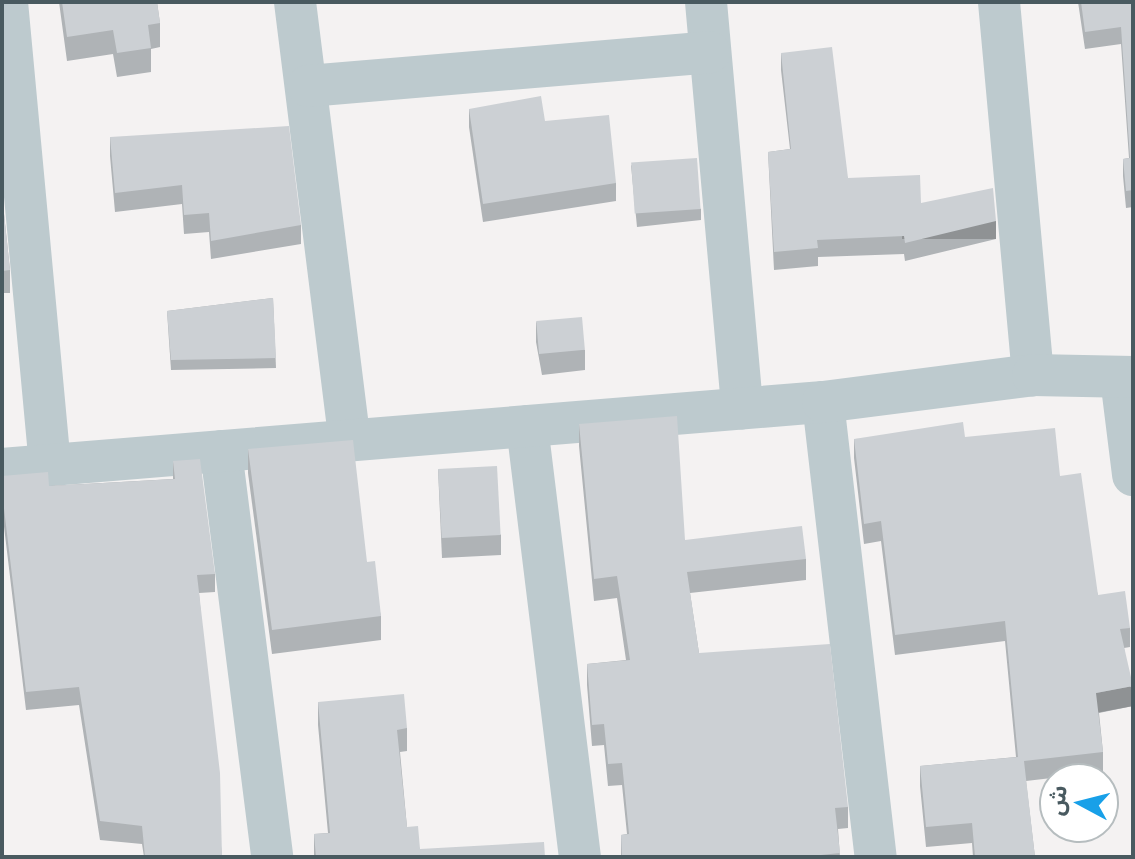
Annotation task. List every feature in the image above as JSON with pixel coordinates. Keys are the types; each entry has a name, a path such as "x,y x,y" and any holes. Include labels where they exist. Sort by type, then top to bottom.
{"street":[{"path":"7,2 50,465"},
{"path":"295,2 308,86 349,438"},
{"path":"706,2 742,408"},
{"path":"999,2 1033,375"},
{"path":"308,86 710,52"},
{"path":"2,469 349,438 823,402 1033,375 1127,378 1133,475"},
{"path":"823,402 876,857"},
{"path":"527,426 580,857"},
{"path":"221,451 272,857"}],"building":[{"path":"62,2 157,2 160,23 148,25 151,48 117,53 113,30 67,37"},
{"path":"1081,2 1133,2 1133,190 1126,191 1123,159 1130,158 1121,27 1085,32"},
{"path":"832,47 848,178 920,175 921,203 993,188 996,221 905,243 904,236 817,240 818,248 774,252 768,152 791,149 781,53"},
{"path":"541,96 545,121 609,115 616,183 483,204 469,109"},
{"path":"289,126 301,225 211,241 209,213 184,215 182,185 115,193 110,137"},
{"path":"697,158 701,209 635,213 631,163"},
{"path":"2,195 10,270 2,271"},
{"path":"273,298 276,358 171,360 167,311"},
{"path":"582,317 585,350 539,354 536,321"},
{"path":"677,416 685,540 802,526 806,559 687,572 699,653 830,644 848,807 835,808 840,853 821,857 622,857 621,835 629,834 622,763 608,764 604,724 592,725 587,664 630,660 617,576 594,579 579,424"},
{"path":"963,422 965,437 1055,428 1060,476 1081,473 1098,595 1125,591 1130,628 1120,629 1133,686 1096,693 1103,752 1024,761 1035,857 975,857 972,823 926,827 920,766 1018,757 1005,621 895,635 881,521 864,524 854,439"},
{"path":"353,440 367,562 375,561 381,616 272,630 248,449"},
{"path":"200,459 215,574 197,575 220,773 222,857 145,857 142,826 100,821 79,687 26,692 2,476 48,472 49,486 175,479 173,461"},
{"path":"497,466 501,535 442,538 438,469"},
{"path":"404,694 407,728 397,730 407,827 418,826 420,849 544,842 545,857 316,857 314,834 330,833 318,702"}]}
